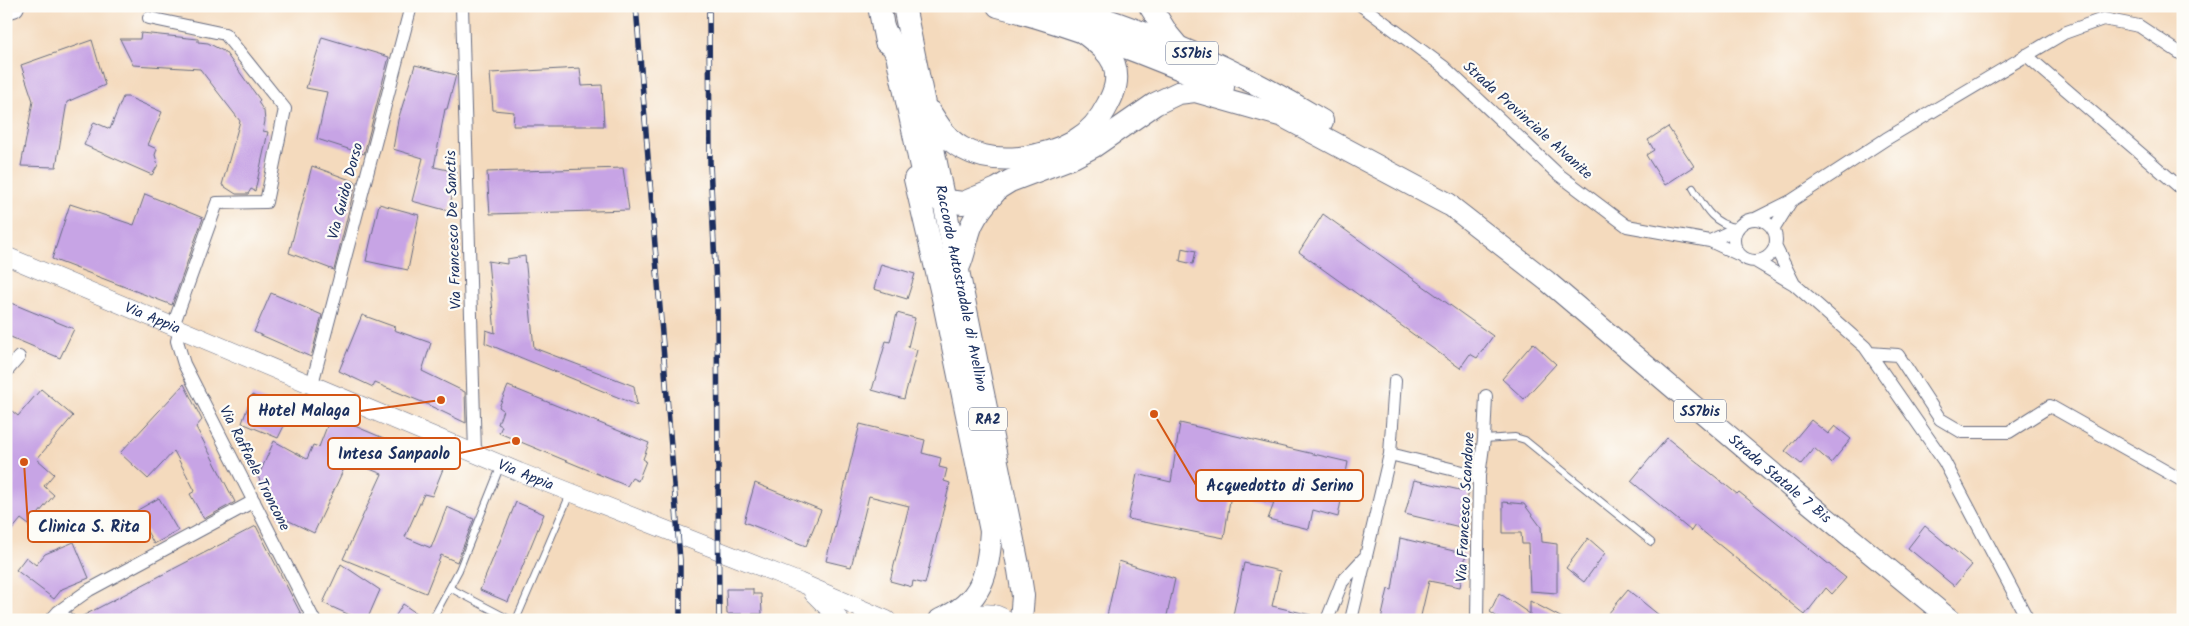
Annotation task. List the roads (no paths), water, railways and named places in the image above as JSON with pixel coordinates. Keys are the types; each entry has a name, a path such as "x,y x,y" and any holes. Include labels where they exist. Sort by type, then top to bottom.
{"highway":[{"path":"6,8 13,6"},
{"name":"Raccordo Autostradale di Avellino","path":"904,6 1023,596"},
{"name":"SS7bis","path":"998,6 1083,32 1287,109"},
{"name":"SS7bis","path":"1064,6 1178,47 1287,109 1372,152 1448,204"},
{"path":"1106,20 1120,16 1126,6"},
{"path":"1150,6 1168,36 1178,47"},
{"path":"881,16 896,55 926,190 934,198 944,201 963,203 997,189 1010,181 1060,162 1094,146 1140,113 1178,93 1195,91 1287,109"},
{"name":"Raccordo Autostradale di Avellino","path":"881,16 991,531"},
{"path":"923,100 943,132 962,148 974,154 986,157 1018,158 1054,150 1077,140 1096,123 1115,90 1116,73 1107,52 1083,32"},
{"path":"957,269 964,255 967,238 975,219 997,189"},
{"path":"968,619 997,570 998,550 996,540 991,531"},
{"path":"940,620 969,602 978,591 985,578 989,562 991,531"},
{"path":"1021,620 1023,596"},
{"path":"1023,596 1032,620"}],"main road":[{"name":"Strada Statale 7 Bis","path":"1448,204 1547,281 1799,495 1951,620"}],"street":[{"name":"Via Guido Dorso","path":"312,384 411,6"},
{"name":"Via Francesco De Sanctis","path":"462,6 475,453"},
{"name":"Strada Provinciale Alvanite","path":"1362,6 1444,67 1558,174 1627,226 1710,241 1740,255"},
{"path":"149,18 225,34 284,109 266,202 217,203 176,328"},
{"path":"1756,220 1791,201 1886,139 2064,33 2103,19 2139,26 2183,55"},
{"path":"2026,55 2183,190"},
{"path":"1773,230 1791,201"},
{"path":"1710,241 1738,228 1749,220 1762,221 1773,230 1775,246 1794,284"},
{"path":"1738,228 1734,239 1740,255 1755,261 1794,284 1869,353 1944,461 2028,620"},
{"path":"1755,261 1767,257 1775,246"},
{"name":"Via Appia","path":"6,256 501,464 799,582 887,620"},
{"name":"Via Raffaele Troncone","path":"176,328 177,342 184,364 314,620"},
{"path":"1869,353 1898,355 1940,419 1962,432 2009,432 2050,406 2183,481"},
{"path":"6,372 19,357"},
{"path":"1351,620 1390,454 1395,381"},
{"name":"Via Francesco Scandone","path":"1477,620 1479,476 1484,439 1486,396"},
{"path":"1390,454 1479,476"},
{"path":"55,616 89,590 254,501"},
{"path":"1327,620 1342,582 1368,554"},
{"name":"Via Appia","path":"799,582 840,620"},
{"path":"968,619 991,613 1007,620"},
{"path":"55,616 69,620"}],"lane":[{"path":"1693,188 1704,208 1714,219 1724,226 1738,228"},
{"path":"1484,439 1515,437 1524,440 1652,542"},
{"path":"432,620 459,570 501,464"},
{"path":"516,620 570,492"},
{"path":"450,588 511,620"}],"railway":[{"path":"636,6 680,560 680,620"},
{"path":"709,12 710,164 717,306 719,620"}],"place":[{"name":"Hotel Malaga","path":"441,400"},
{"name":"Acquedotto di Serino","path":"1154,414"},
{"name":"Intesa Sanpaolo","path":"516,441"},
{"name":"Clinica S. Rita","path":"24,462"}]}
